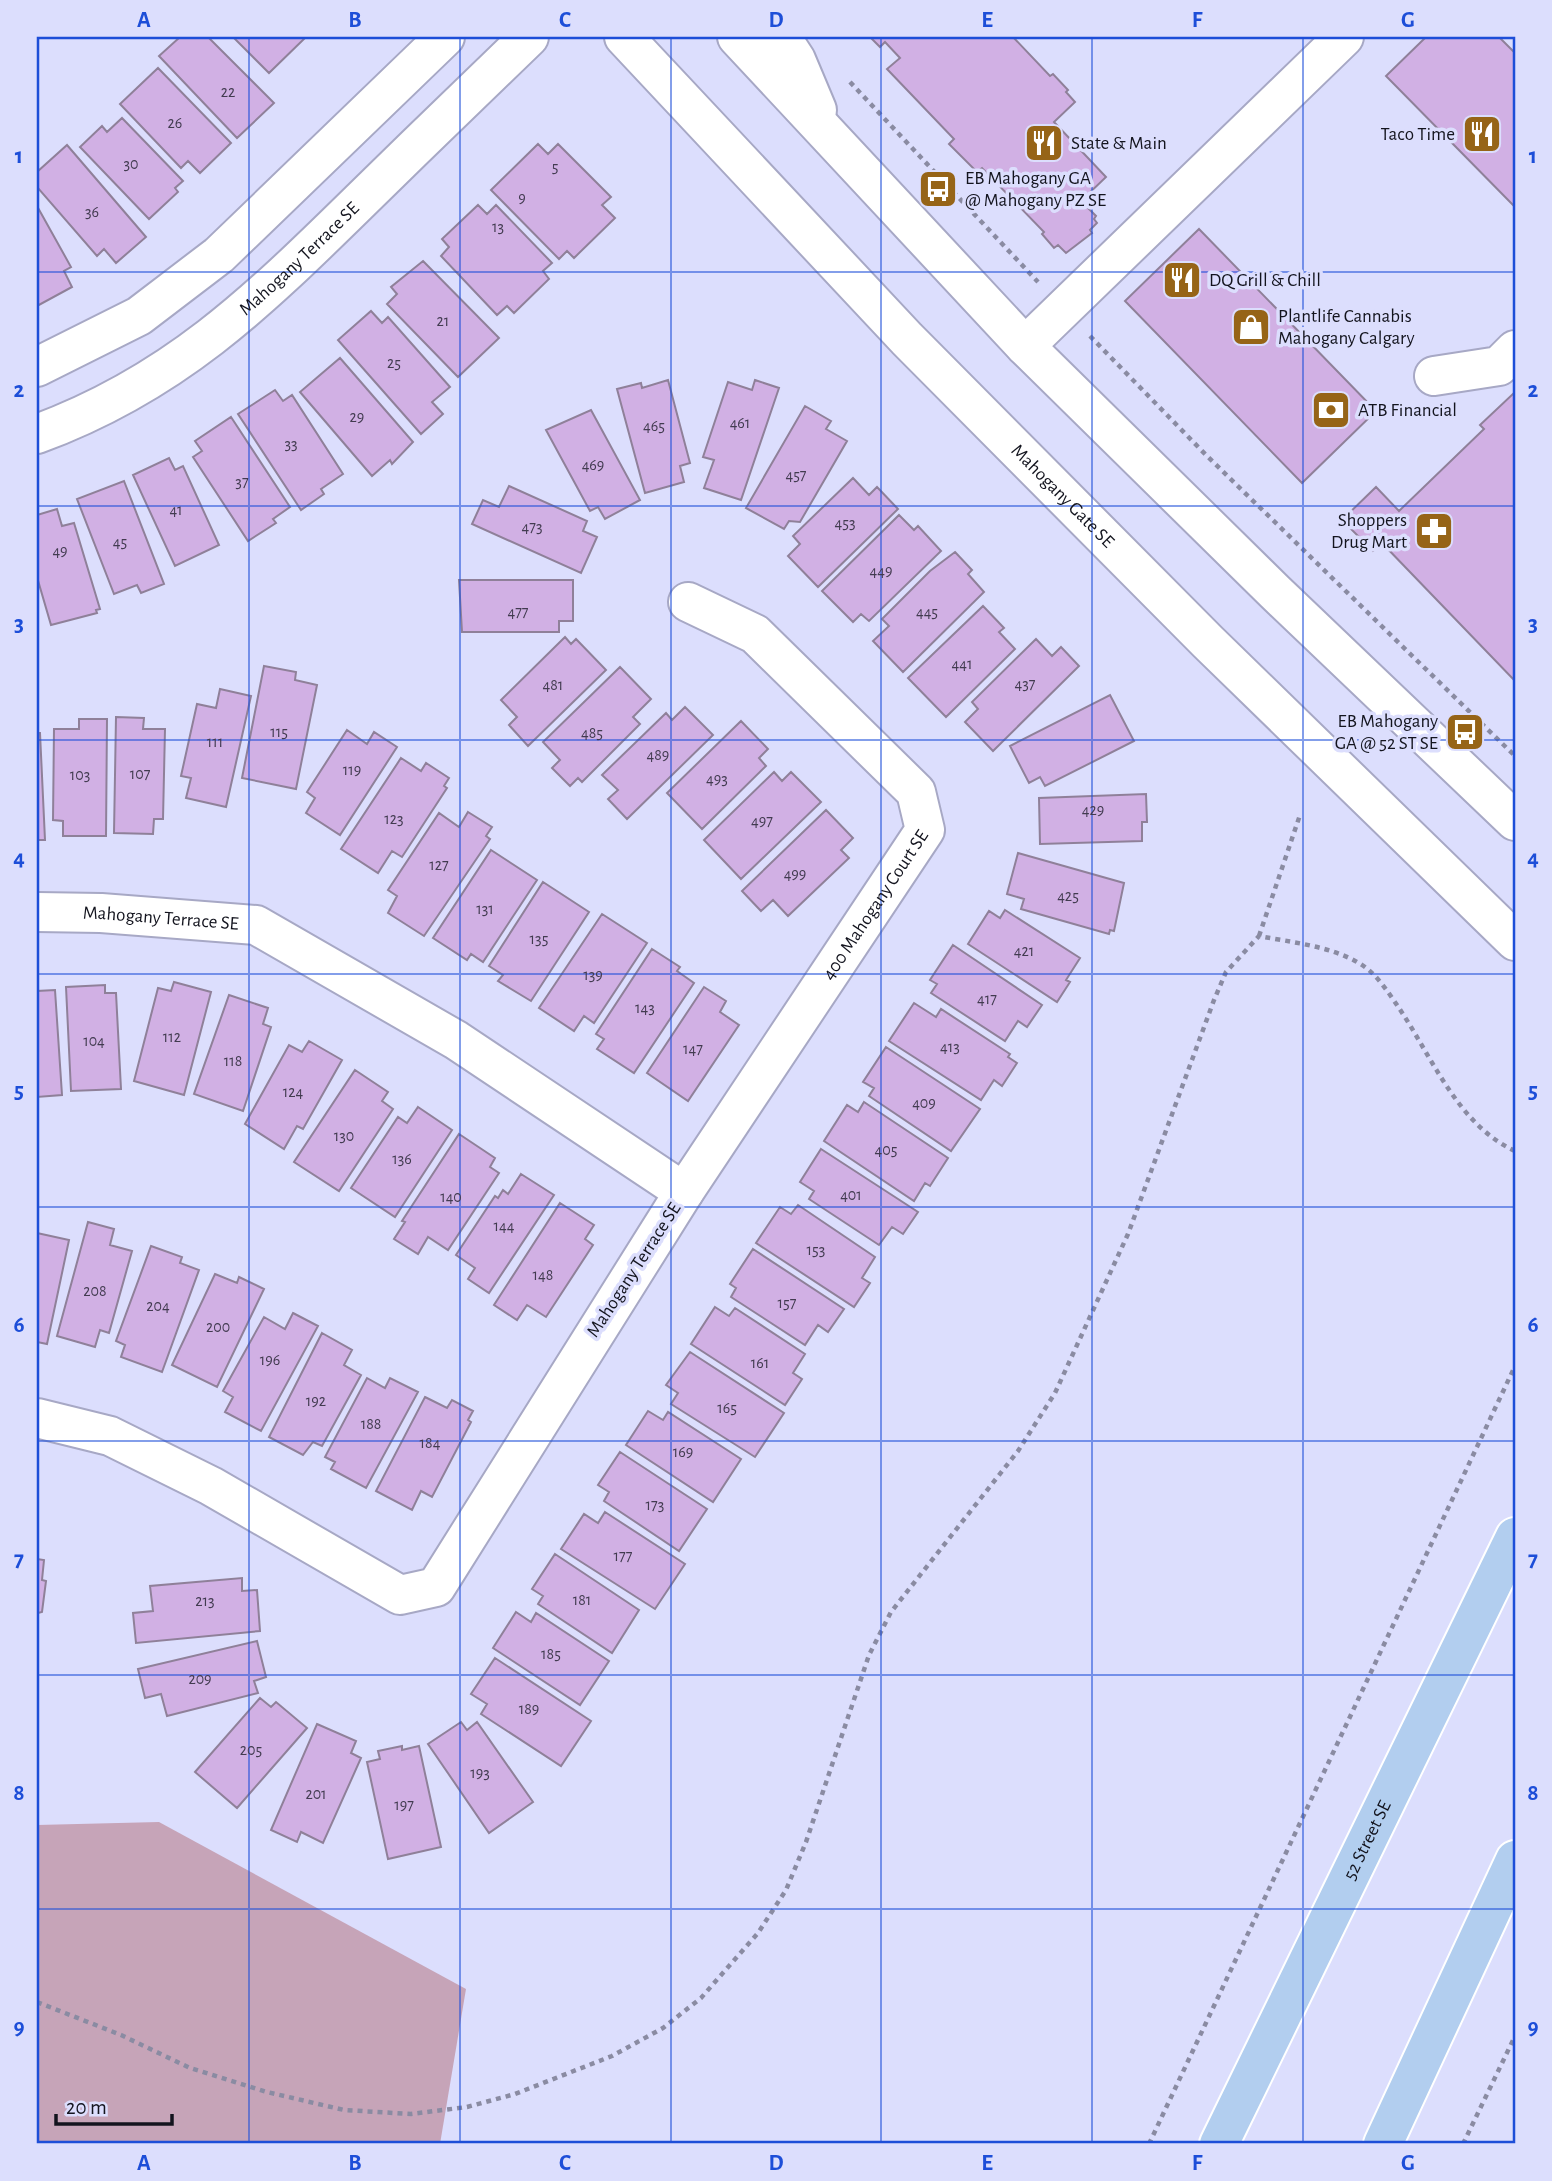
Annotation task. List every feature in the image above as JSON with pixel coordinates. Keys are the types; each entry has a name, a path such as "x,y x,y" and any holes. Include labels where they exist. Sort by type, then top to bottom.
{"main road":[{"name":"52 Street SE","path":"1219,2144 1515,1537"},
{"path":"1383,2144 1515,1860"}],"street":[{"path":"37,367 139,316 219,255 445,37"},
{"name":"Mahogany Terrace SE","path":"37,434 80,418 175,366 257,302 529,37"},
{"name":"Mahogany Gate SE","path":"624,37 907,339 1208,642 1515,941"},
{"path":"737,37 1025,346 1275,592 1515,821"},
{"path":"781,37 796,60 827,134"},
{"path":"1025,346 1344,37"},
{"path":"219,255 257,302"},
{"path":"1434,376 1499,366 1515,351"},
{"name":"400 Mahogany Court SE","path":"684,1192 925,830 916,792 755,635 688,602"},
{"name":"Mahogany Terrace SE","path":"37,912 256,925 456,1040 684,1192 436,1587 400,1595 211,1486 110,1436 37,1418"}],"path":[{"path":"845,77 871,108 1063,309 1225,474 1515,756"},
{"path":"37,2002 121,2035 190,2068 267,2092 344,2110 411,2114 467,2107 503,2097 612,2056 663,2028 701,1997 758,1933 786,1890 806,1842 869,1655 891,1612 1018,1451 1055,1393 1128,1234 1226,972 1259,936 1300,815"},
{"path":"1259,936 1315,948 1357,962 1385,987 1433,1065 1467,1112 1500,1144 1515,1151"},
{"path":"1150,2144 1515,1366"},
{"path":"1463,2144 1515,2036"}],"shaded area":[{"path":"159,1822 466,1989 440,2144 37,2144 37,1825"}],"building":[{"path":"180,37 208,37 274,103 237,138 159,56"},
{"path":"233,37 306,37 269,73"},
{"path":"870,37 1013,37 1050,76 1053,74 1068,90 1066,92 1075,102 1054,122 1106,177 1081,201 1096,216 1094,219 1097,223 1090,230 1092,233 1066,253 1058,245 1054,248 1042,234 1044,232 982,168 977,172 949,144 954,139 887,69 900,58 885,42 880,47"},
{"path":"1426,37 1499,37 1515,53 1515,207 1386,76"},
{"path":"158,68 231,143 200,173 188,161 181,168 120,104"},
{"path":"122,118 183,181 175,188 178,192 149,219 80,147 102,126 107,132"},
{"path":"538,144 548,154 558,144 611,197 602,205 615,218 574,258 567,251 559,259 491,190"},
{"path":"67,145 146,237 116,263 104,249 97,256 37,187 37,172"},
{"path":"478,205 487,214 496,205 552,263 543,271 549,279 514,313 507,306 497,315 441,256 449,247 442,239"},
{"path":"37,206 71,267 64,271 72,287 37,306"},
{"path":"1199,229 1376,411 1302,483 1125,301"},
{"path":"423,261 499,338 458,377 387,304 397,294 391,287"},
{"path":"371,311 382,323 388,317 450,387 432,402 443,414 421,434 338,340"},
{"path":"340,358 413,442 392,464 390,460 372,476 300,392"},
{"path":"668,380 690,463 680,466 684,482 645,493 617,389 641,383 642,388"},
{"path":"755,380 779,388 741,500 704,488 714,460 703,457 728,382 752,390"},
{"path":"275,390 283,401 292,395 343,474 321,489 324,494 301,510 238,414"},
{"name":"Shoppers Drug Mart","path":"1515,392 1515,681 1382,543 1373,551 1342,520 1376,487 1399,511 1484,429 1480,425"},
{"path":"805,406 831,421 826,429 847,441 800,522 789,521 784,529 746,508"},
{"path":"591,410 640,500 605,519 598,507 590,511 546,430"},
{"path":"231,417 290,507 273,519 276,523 248,541 193,457 202,451 195,441"},
{"path":"169,458 175,470 183,466 219,545 175,566 133,475"},
{"path":"853,478 869,495 877,487 898,509 818,587 788,556 800,544 793,536"},
{"path":"124,481 164,584 141,593 137,585 114,594 77,499"},
{"path":"509,486 587,521 583,531 597,537 581,573 472,524 483,500 499,507"},
{"path":"57,509 62,526 74,523 100,609 96,610 97,613 51,625 37,577 37,515"},
{"path":"899,515 914,530 918,526 941,551 869,621 861,614 853,622 822,591"},
{"path":"955,552 972,570 968,574 984,592 903,672 873,641 889,626 882,619 930,571"},
{"path":"459,580 573,580 573,621 559,621 559,632 462,632"},
{"path":"983,606 1004,628 999,632 1015,649 946,717 908,678"},
{"path":"565,637 571,644 576,639 606,670 528,746 509,725 517,717 501,700"},
{"path":"1036,639 1052,656 1061,647 1079,666 993,751 965,722 978,709 972,702"},
{"path":"264,666 296,672 295,680 317,685 296,789 242,778"},
{"path":"620,667 651,699 633,717 640,724 582,782 578,778 570,786 552,768 560,760 543,742"},
{"path":"220,689 251,696 226,807 186,798 191,778 181,776 197,704 216,708"},
{"path":"1110,695 1134,741 1045,786 1040,777 1029,783 1010,746"},
{"path":"685,707 713,735 627,819 608,799 618,790 602,775 666,713 672,720"},
{"path":"116,717 144,718 143,729 165,729 163,819 154,819 153,834 114,833"},
{"path":"79,719 107,719 106,836 63,836 63,821 53,820 54,729 79,729"},
{"path":"741,721 768,749 759,758 766,766 702,829 667,793"},
{"path":"347,730 367,744 374,732 397,747 340,835 306,813 315,798 307,792"},
{"path":"37,733 40,733 45,840 37,840"},
{"path":"401,758 421,771 426,763 449,778 444,786 447,788 402,857 392,851 378,873 341,849"},
{"path":"774,772 782,781 791,772 821,802 741,879 704,840"},
{"path":"1146,794 1147,822 1142,822 1142,841 1040,844 1039,798"},
{"path":"826,810 853,838 841,850 849,858 788,916 773,900 761,911 742,891"},
{"path":"468,812 492,827 486,836 490,839 424,936 388,913 397,896 388,890 439,813 459,827"},
{"path":"491,850 537,880 483,962 471,954 467,960 433,938"},
{"path":"1018,853 1124,883 1114,931 1110,930 1109,934 1021,909 1024,899 1007,894"},
{"path":"543,882 589,912 531,1001 498,981 503,975 489,966"},
{"path":"1005,910 1080,958 1066,980 1070,982 1057,1002 968,944 989,911 1000,918"},
{"path":"602,914 647,943 594,1023 584,1016 574,1031 539,1008"},
{"path":"953,945 1042,1005 1027,1027 1018,1021 1005,1041 931,993 937,984 930,980"},
{"path":"652,949 680,967 677,971 694,983 634,1073 597,1049 604,1039 596,1034"},
{"path":"174,982 211,992 184,1095 134,1081 158,988 171,991"},
{"path":"105,985 105,993 116,993 121,1089 71,1091 66,987"},
{"path":"704,987 726,1001 720,1012 739,1025 688,1101 647,1073"},
{"path":"55,990 62,1095 37,1097 37,991"},
{"path":"229,995 268,1008 263,1024 271,1027 243,1111 194,1094"},
{"path":"914,1003 936,1017 941,1009 1010,1054 1008,1057 1017,1063 1002,1086 994,1080 981,1100 889,1041"},
{"path":"309,1041 342,1060 303,1129 297,1126 284,1149 245,1124 289,1045 302,1052"},
{"path":"886,1047 980,1109 951,1151 869,1096 874,1088 863,1082"},
{"path":"355,1070 388,1092 382,1101 393,1109 339,1191 294,1162"},
{"path":"864,1102 948,1158 930,1186 925,1183 914,1201 824,1141 847,1105 858,1112"},
{"path":"418,1107 452,1130 395,1217 351,1188 398,1117 407,1123"},
{"path":"459,1134 495,1158 490,1167 499,1173 448,1250 428,1237 418,1254 394,1239 405,1222 402,1221"},
{"path":"821,1149 918,1212 903,1234 892,1227 879,1245 809,1199 814,1191 800,1182"},
{"path":"521,1174 554,1195 489,1293 468,1279 475,1268 456,1255 495,1196 498,1198 503,1190 508,1194"},
{"path":"560,1203 594,1225 585,1239 593,1245 546,1317 527,1305 517,1320 494,1305"},
{"path":"798,1205 875,1257 862,1278 870,1283 854,1307 756,1243 780,1207 791,1214"},
{"path":"88,1222 114,1229 110,1245 132,1251 109,1333 100,1330 95,1347 57,1336"},
{"path":"37,1233 69,1240 47,1344 37,1342"},
{"path":"151,1246 182,1257 180,1263 199,1270 162,1372 121,1357 125,1345 116,1341"},
{"path":"753,1249 844,1309 828,1332 818,1325 805,1345 731,1297 736,1288 730,1284"},
{"path":"215,1274 237,1283 239,1277 264,1289 217,1387 172,1365"},
{"path":"715,1307 729,1316 735,1308 805,1354 793,1373 802,1379 785,1405 691,1344"},
{"path":"293,1313 318,1326 261,1431 225,1412 233,1397 223,1391 264,1317 285,1329"},
{"path":"322,1333 352,1350 344,1365 361,1375 322,1446 313,1442 303,1455 269,1437"},
{"path":"690,1352 784,1413 755,1457 671,1404 678,1393 666,1385"},
{"path":"367,1378 385,1388 390,1378 418,1392 366,1488 331,1469 335,1462 325,1457"},
{"path":"425,1397 447,1408 452,1400 473,1411 468,1420 471,1422 432,1497 421,1491 412,1510 376,1491"},
{"path":"648,1411 663,1420 668,1412 741,1459 713,1502 626,1445"},
{"path":"620,1452 707,1509 679,1551 604,1501 609,1492 598,1485"},
{"path":"605,1512 685,1564 655,1609 561,1549 584,1514 598,1523"},
{"path":"555,1554 639,1610 612,1653 538,1604 543,1596 532,1589"},
{"path":"37,1559 44,1560 42,1580 46,1581 42,1612 38,1613"},
{"path":"242,1578 242,1591 257,1590 260,1631 136,1643 133,1613 153,1611 150,1586"},
{"path":"516,1612 531,1622 536,1613 609,1661 580,1705 493,1648"},
{"path":"257,1641 266,1677 254,1681 258,1693 167,1716 161,1694 145,1698 138,1669"},
{"path":"495,1658 591,1721 561,1766 481,1714 487,1704 471,1694"},
{"path":"260,1698 271,1707 276,1702 307,1728 237,1808 195,1772"},
{"path":"461,1722 467,1730 477,1722 533,1802 489,1833 428,1744"},
{"path":"317,1724 356,1741 351,1753 361,1758 323,1843 301,1832 297,1842 271,1830"},
{"path":"402,1746 402,1750 419,1746 441,1847 388,1859 367,1762 380,1759 378,1751"}],"place":[{"name":"Taco Time","path":"1482,134"},
{"name":"State & Main","path":"1044,143"},
{"name":"EB Mahogany GA @ Mahogany PZ SE","path":"938,189"},
{"name":"DQ Grill & Chill","path":"1182,280"},
{"name":"Plantlife Cannabis Mahogany Calgary","path":"1251,327"},
{"name":"ATB Financial","path":"1331,410"},
{"name":"Shoppers Drug Mart","path":"1434,531"},
{"name":"EB Mahogany GA @ 52 ST SE","path":"1465,732"}]}
